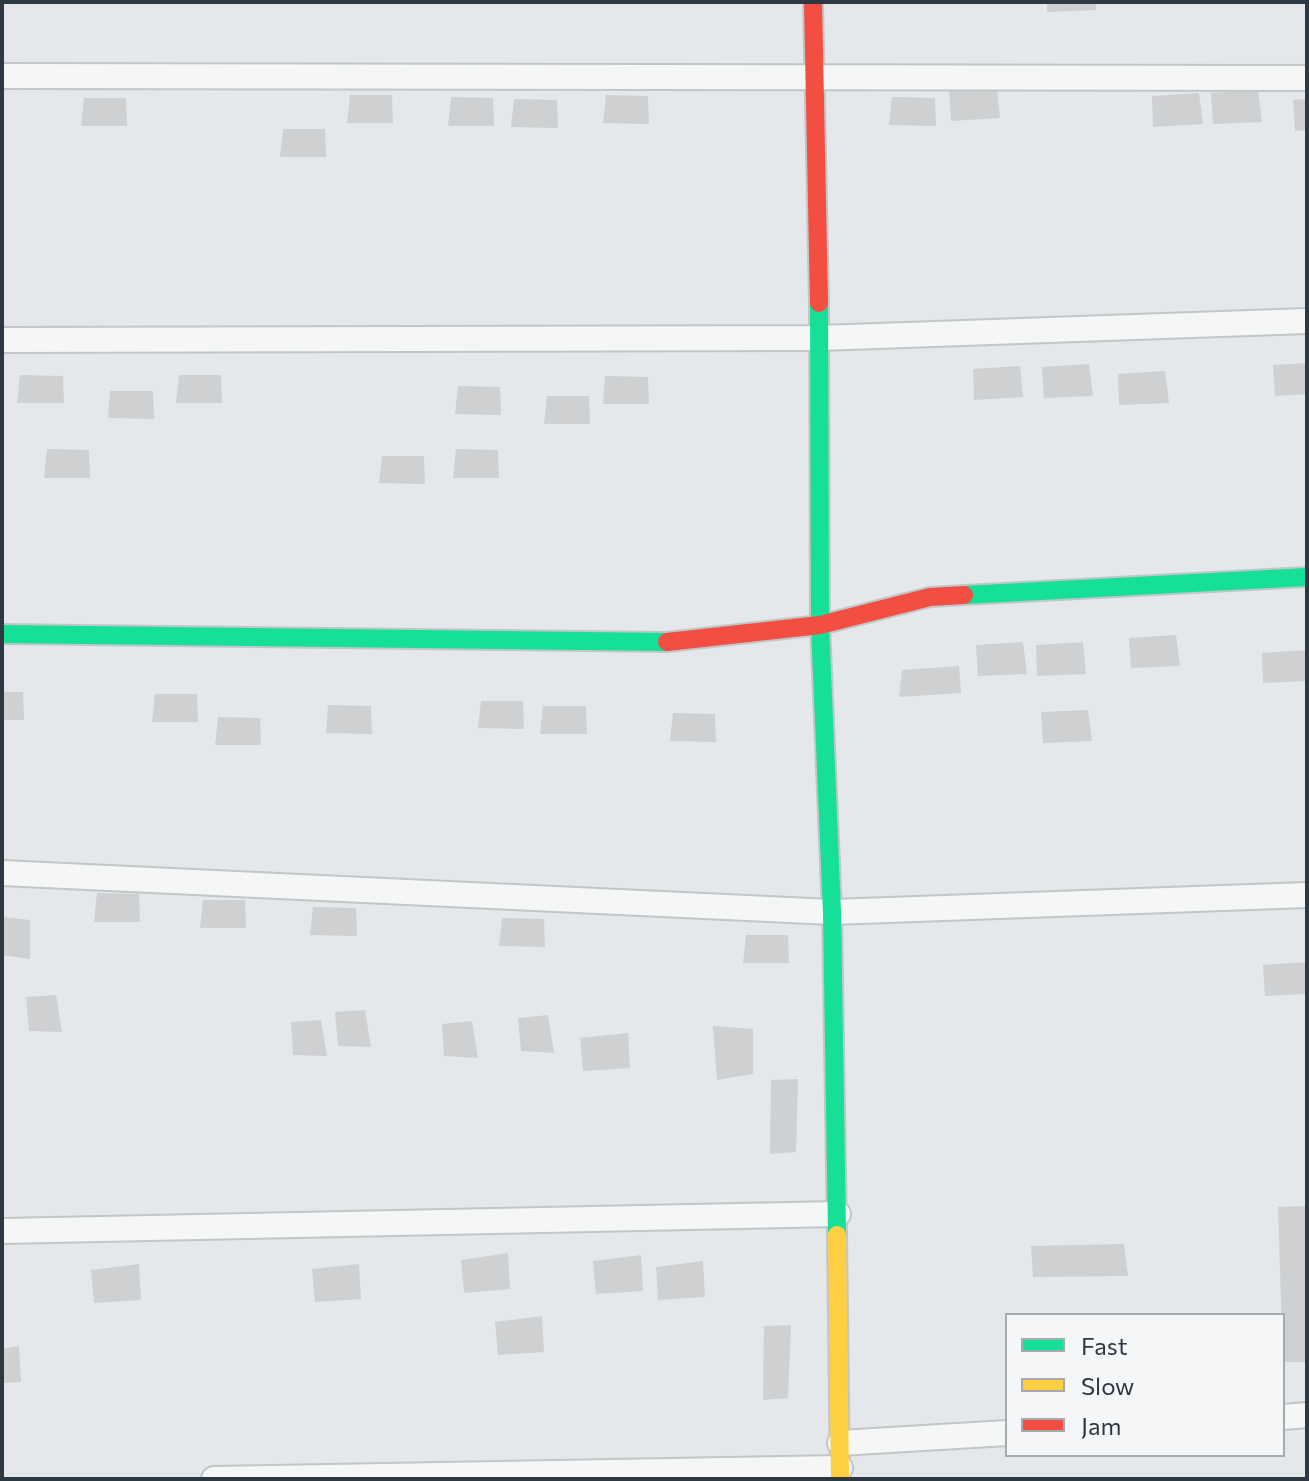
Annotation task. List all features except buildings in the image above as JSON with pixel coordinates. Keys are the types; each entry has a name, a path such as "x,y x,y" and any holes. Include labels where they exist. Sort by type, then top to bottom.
{"street":[{"path":"813,2 820,338 820,625 832,912 840,1463"},
{"path":"2,76 1307,78"},
{"path":"2,340 820,338 1307,321"},
{"path":"2,634 670,642 820,625 930,597 1307,577"},
{"path":"2,873 832,912 1307,895"},
{"path":"2,1231 838,1214"},
{"path":"1285,1417 1307,1415"},
{"path":"214,1479 840,1463 1005,1433"}],"traffic: fast":[{"path":"819,303 820,625 832,912 837,1235"},
{"path":"964,595 1307,577"},
{"path":"2,634 667,642"}],"traffic: slow":[{"path":"837,1235 840,1479"}],"traffic: jam":[{"path":"813,2 819,303"},
{"path":"667,642 820,625 930,597 964,595"}]}
